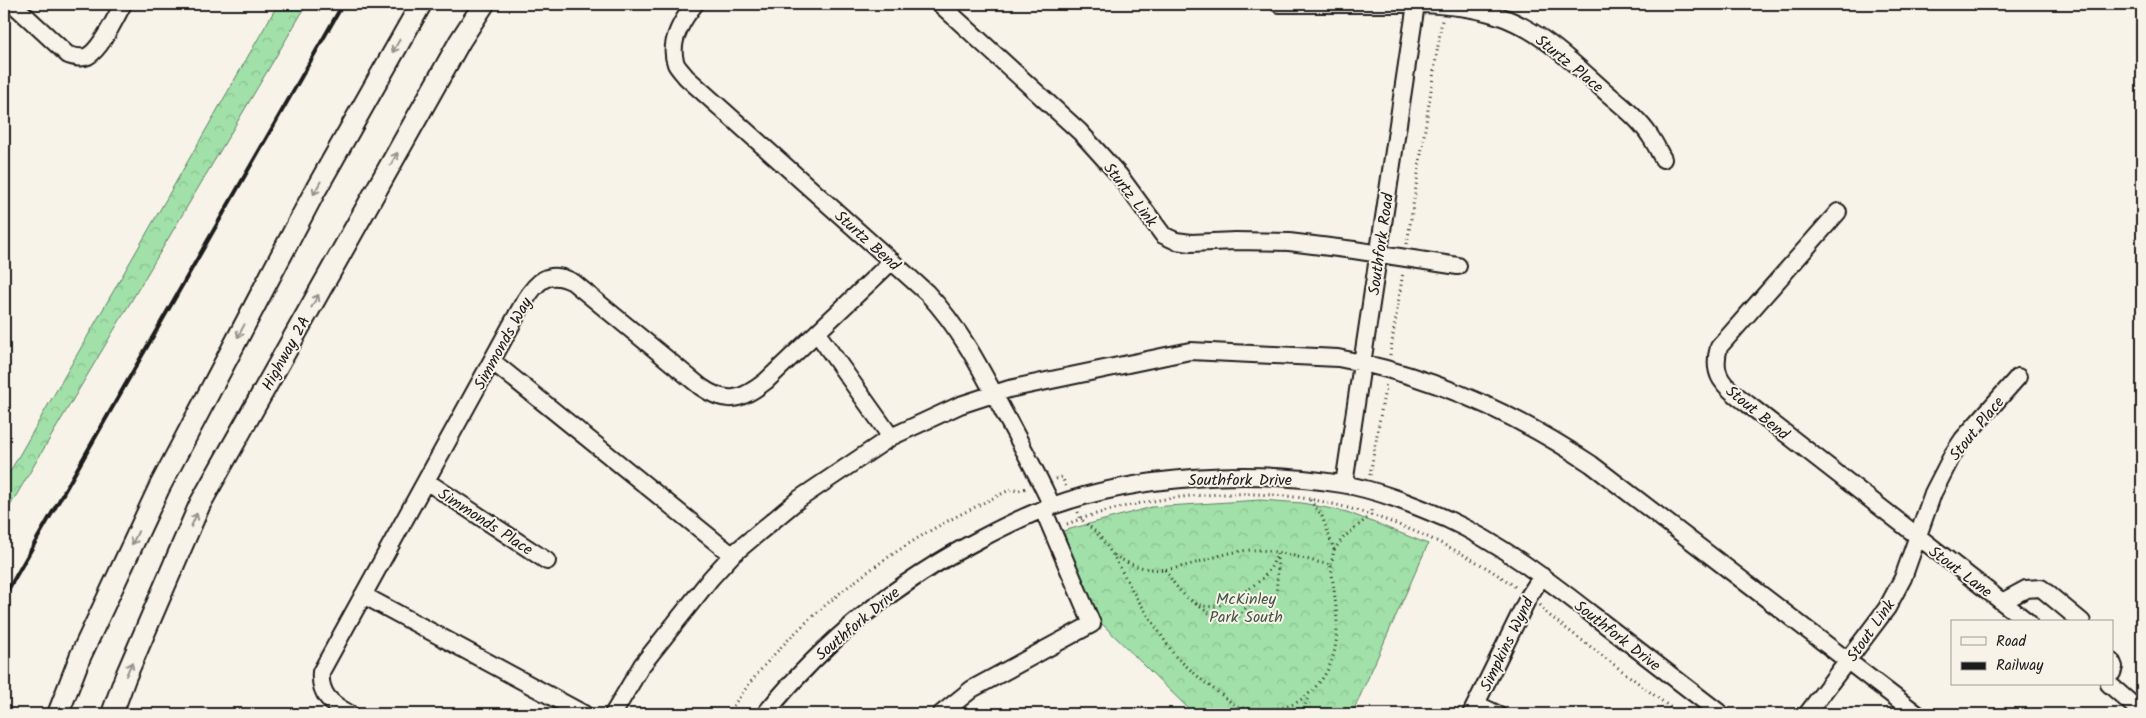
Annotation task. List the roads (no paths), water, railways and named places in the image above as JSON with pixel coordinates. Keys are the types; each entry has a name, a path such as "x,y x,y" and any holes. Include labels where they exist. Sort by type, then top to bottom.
{"main road":[{"path":"58,714 80,657 159,488 315,191 421,4"},
{"name":"Highway 2A","path":"112,714 125,678 200,504 460,41 484,4"}],"street":[{"path":"13,4 68,56 79,58 88,56 96,48 123,4"},
{"name":"Sturtz Bend","path":"695,4 683,20 674,48 676,64 686,77 940,306 965,341 1042,484 1052,530 1092,624 972,689 941,714"},
{"name":"Sturtz Link","path":"940,4 1080,132 1120,175 1163,234 1176,241 1289,242 1458,266"},
{"path":"1279,4 1407,4"},
{"name":"Southfork Road","path":"1344,484 1416,4"},
{"name":"Sturtz Place","path":"1420,4 1472,9 1496,15 1531,31 1572,62 1633,116 1650,135 1663,159"},
{"name":"Stout Bend","path":"1838,212 1728,335 1719,347 1716,368 1720,379 1728,389 1918,538"},
{"name":"Simmonds Way","path":"350,714 330,702 324,694 320,683 321,672 532,289 542,280 551,276 562,276 573,282 701,387 722,398 735,398 756,389 892,261"},
{"path":"817,333 891,437"},
{"path":"613,714 642,665 711,578 732,555 799,499 891,437 960,404 1009,389 1190,351 1338,358 1452,389 1499,410 1552,438 1591,464 1917,714"},
{"path":"492,361 732,555"},
{"name":"Stout Place","path":"1918,538 1933,494 1953,454 1963,439 2018,377"},
{"name":"Southfork Drive","path":"765,714 818,654 888,595 924,570 1022,518 1047,508 1104,492 1188,478 1236,476 1344,484 1370,491 1446,519 1489,540 1542,576 1722,714"},
{"name":"Simmonds Place","path":"426,481 547,560"},
{"name":"Stout Lane","path":"1918,538 2025,620"},
{"name":"Stout Link","path":"1807,714 1888,608 1903,578 1918,538"},
{"name":"Simpkins Wynd","path":"1474,709 1529,596 1542,576"},
{"path":"2002,602 2026,588 2041,588 2080,620"},
{"path":"363,595 584,714"},
{"path":"2111,686 2142,713"},
{"path":"1474,709 1497,714"}],"railway":[{"path":"4,597 343,4"}],"park label":[{"name":"McKinley Park South","path":"1246,607"}]}
